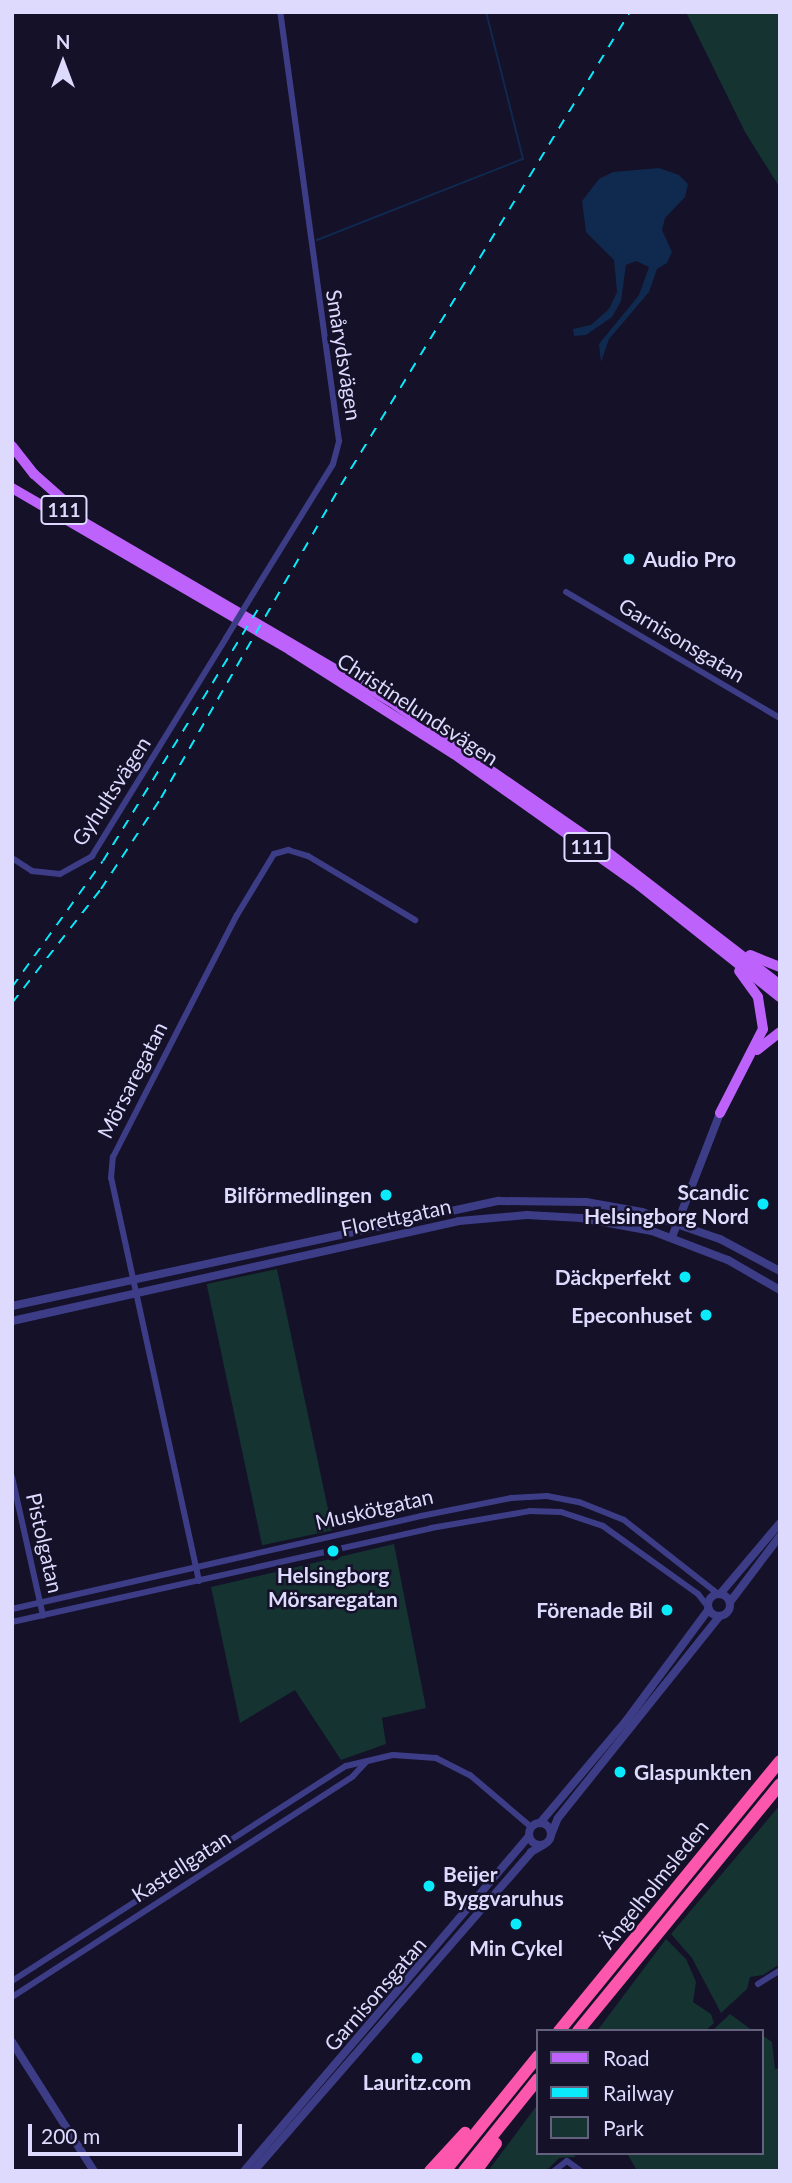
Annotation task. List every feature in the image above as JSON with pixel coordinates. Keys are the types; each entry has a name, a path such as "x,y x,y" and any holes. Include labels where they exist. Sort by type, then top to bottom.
{"highway":[{"name":"Ängelholmsleden","path":"561,2029 780,1761"},
{"name":"Ängelholmsleden","path":"580,2029 780,1784"},
{"path":"444,2171 536,2058"},
{"path":"464,2171 536,2081"},
{"path":"430,2171 513,2087"},
{"path":"476,2171 536,2092"}],"main road":[{"path":"12,446 52,491 117,540"},
{"name":"Christinelundsvägen","path":"12,480 390,701 553,813 780,985"},
{"name":"Christinelundsvägen","path":"12,489 385,709 565,831 702,934 780,997"},
{"path":"683,909 753,957 780,967"},
{"path":"702,934 758,997 763,1025 753,1055 720,1113"},
{"path":"753,1055 780,1032"}],"street":[{"name":"Smårydsvägen","path":"207,669 333,464 340,441 280,12"},
{"name":"Garnisonsgatan","path":"566,593 780,718"},
{"name":"Gyhultsvägen","path":"12,858 32,871 60,874 92,856 207,669"},
{"name":"Mörsaregatan","path":"199,1581 111,1178 113,1157 271,859 283,849 294,851 415,919"},
{"path":"672,1237 720,1113"},
{"name":"Florettgatan","path":"12,1306 489,1203 586,1202 677,1222 780,1271"},
{"name":"Florettgatan","path":"12,1321 486,1218 581,1218 672,1237 728,1260 780,1290"},
{"name":"Pistolgatan","path":"12,1477 43,1616"},
{"name":"Muskötgatan","path":"12,1609 511,1498 547,1496 579,1502 624,1520 719,1594"},
{"name":"Muskötgatan","path":"12,1622 431,1528 544,1511 603,1526 698,1594 709,1608"},
{"name":"Garnisonsgatan","path":"244,2171 382,2014 530,1832 626,1721 709,1608 710,1599 719,1594 780,1522"},
{"name":"Garnisonsgatan","path":"254,2171 531,1852 551,1835 563,1811 720,1616 729,1612 730,1602 780,1536"},
{"path":"719,1594 730,1602"},
{"path":"709,1608 720,1616"},
{"name":"Kastellgatan","path":"12,1981 346,1766 415,1755 453,1765 530,1832"},
{"name":"Kastellgatan","path":"12,1997 352,1776 366,1761"},
{"path":"540,1823 551,1835"},
{"path":"530,1832 542,1845"},
{"path":"758,1984 780,1970"},
{"path":"12,2042 94,2171"},
{"path":"554,2171 570,2161 581,2171"}],"green space":[{"path":"686,12 780,12 780,188 745,132"},
{"path":"277,1269 333,1530 262,1545 207,1284"},
{"path":"394,1544 426,1708 382,1718 386,1744 341,1760 295,1690 240,1723 211,1587"},
{"path":"780,1805 780,1964 763,1975 750,1977 747,1989 721,2013 692,1958 671,1934"},
{"path":"666,1939 686,1959 696,1982 693,2002 711,2014 714,2023 707,2029 598,2029"},
{"path":"730,2014 751,2029 714,2029"},
{"path":"764,2036 772,2042 775,2069 780,2068 780,2171 637,2171 628,2155 764,2155"},
{"path":"536,2107 536,2155 576,2157 559,2158 546,2171 488,2171"}],"water":[{"path":"659,168 679,175 688,184 685,197 665,218 662,230 672,252 667,263 657,269 649,292 609,339 601,362 599,344 639,295 649,267 636,261 626,265 621,301 612,317 586,335 574,336 573,329 591,325 609,309 617,292 614,260 586,232 582,201 599,179 613,172"}],"waterway":[{"path":"317,240 523,159 486,12"}],"railway":[{"path":"12,1003 101,889 161,798 341,485 630,12"},
{"path":"12,987 103,861 259,607"}],"place":[{"name":"Audio Pro","path":"629,559"},
{"name":"Bilförmedlingen","path":"386,1195"},
{"name":"Scandic Helsingborg Nord","path":"763,1204"},
{"name":"Däckperfekt","path":"685,1277"},
{"name":"Epeconhuset","path":"706,1315"},
{"name":"Helsingborg Mörsaregatan","path":"333,1551"},
{"name":"Förenade Bil","path":"667,1610"},
{"name":"Glaspunkten","path":"620,1772"},
{"name":"Beijer Byggvaruhus","path":"429,1886"},
{"name":"Min Cykel","path":"516,1924"},
{"name":"Lauritz.com","path":"417,2058"}]}
